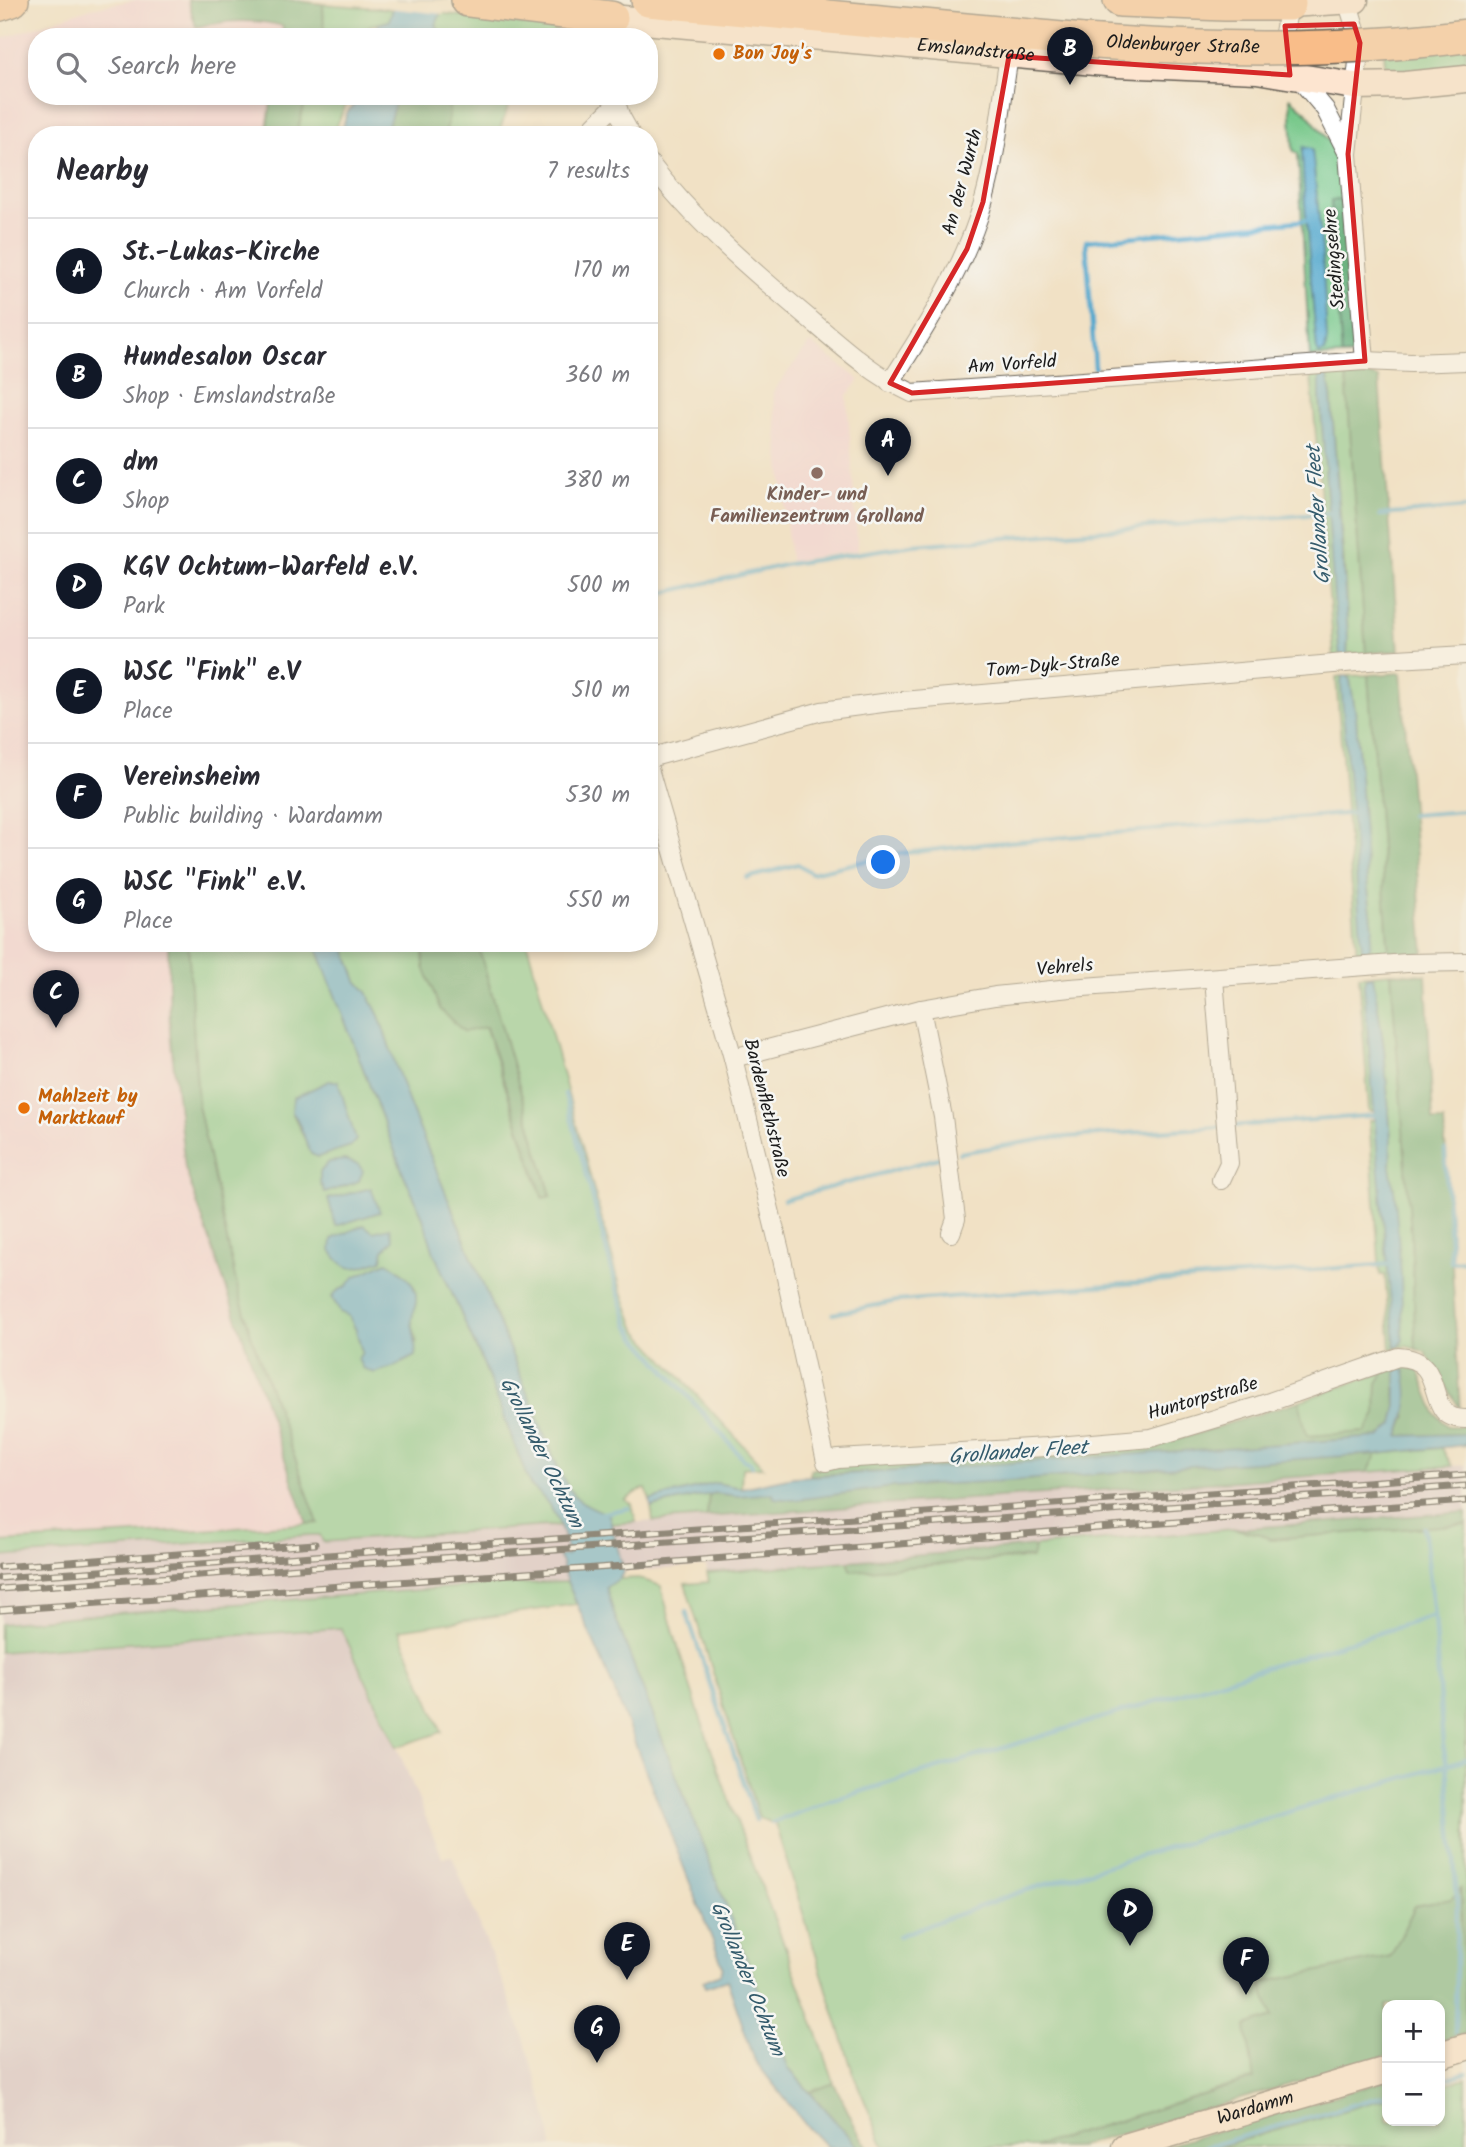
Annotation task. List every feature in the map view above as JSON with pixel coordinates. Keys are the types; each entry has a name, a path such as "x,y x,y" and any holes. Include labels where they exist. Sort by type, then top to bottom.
{"highway":[{"path":"0,4 12,0"},
{"path":"468,0 609,27"},
{"name":"Oldenburger Straße","path":"648,0 1084,31 1383,22 1466,15"},
{"name":"Oldenburger Straße","path":"872,0 1192,47 1279,48 1466,36"},
{"path":"1120,0 1225,5 1290,2"}],"street":[{"name":"Stedingsehre","path":"1347,0 1360,43 1348,154 1365,361"},
{"path":"1290,2 1355,0"},
{"name":"Stedingsehre","path":"1290,2 1283,38 1286,55 1296,75 1319,100 1348,154"},
{"name":"Emslandstraße","path":"658,31 1149,67 1257,70 1354,86 1405,85 1466,79"},
{"name":"An der Wurth","path":"890,383 932,318 967,250 983,202 1003,109 1009,56"},
{"path":"595,126 611,105"},
{"path":"617,105 627,126"},
{"name":"Am Vorfeld","path":"658,173 708,229 858,360 890,383 912,393 1365,361 1466,361"},
{"name":"Tom-Dyk-Straße","path":"658,756 822,711 890,702 1466,655"},
{"name":"Bardenflethstraße","path":"658,800 733,1058 787,1282 826,1462"},
{"name":"Vehrels","path":"733,1058 921,1009 995,996 1407,963 1466,962"},
{"path":"1214,978 1229,1163 1222,1180"},
{"path":"921,1009 943,1117 956,1219 951,1233"},
{"name":"Huntorpstraße","path":"826,1462 838,1459 1151,1438 1258,1406 1398,1357 1420,1362 1427,1370 1443,1410 1457,1419 1466,1419"},
{"path":"1445,2054 1466,2048"},
{"name":"Wardamm","path":"1125,2147 1382,2071"}],"highlighted area":[{"path":"1354,24 1360,43 1348,154 1365,361 912,393 890,383 967,249 983,202 1009,56 1290,75 1285,26"}],"shaded area":[{"path":"136,0 188,0 196,27 222,22 264,21 284,26 284,28 32,28 91,8"},
{"path":"28,29 28,105 271,105 267,126 28,126 28,952 168,952 170,1033 185,1168 307,1524 0,1542 0,39"},
{"name":"Kinder- und Familienzentrum Grolland","path":"810,343 860,380 847,396 858,550 790,561 773,392"},
{"path":"1466,1465 1466,1512 707,1573 706,1566 624,1572 611,1524"},
{"path":"562,1527 568,1555 559,1556 567,1582 487,1585 0,1624 0,1557 310,1535 320,1535 323,1542"},
{"path":"342,1627 397,1747 442,1857 452,1856 522,2032 548,2118 552,2147 0,2147 0,1652"}],"green space":[{"path":"188,0 290,0 323,4 324,28 283,28 250,21 196,27"},
{"path":"323,4 393,9 389,21 369,28 324,28"},
{"path":"440,13 551,28 438,28 436,25"},
{"path":"1466,44 1466,72 1386,77 1384,52"},
{"path":"1290,98 1306,112 1339,154 1344,199 1331,202 1342,356 1310,357 1298,154 1293,150","holes":["1303,148 1314,169 1318,206 1317,350 1304,193"]},
{"path":"271,105 304,105 299,126 267,126"},
{"path":"304,105 345,105 337,126 299,126"},
{"path":"394,105 448,105 447,126 388,126"},
{"path":"448,105 509,105 501,126 447,126"},
{"path":"1344,199 1357,355 1342,356 1331,201"},
{"path":"1327,373 1346,374 1366,653 1347,654 1344,564"},
{"path":"1359,373 1379,378 1399,651 1366,653 1346,374"},
{"path":"1320,374 1340,656 1334,657 1311,376"},
{"path":"1401,673 1424,953 1389,955 1368,675"},
{"path":"1368,675 1389,955 1357,957 1336,677 1342,676 1363,952 1373,928 1367,882 1356,716 1347,676"},
{"path":"168,952 189,952 198,1105 235,1278 251,1335 318,1523 307,1524 185,1168 170,1033"},
{"path":"189,952 318,952 422,1215 434,1253 483,1363 530,1485 544,1496 562,1527 323,1542 320,1535 310,1535 0,1557 0,1542 318,1523 251,1335 235,1278 198,1105","holes":["338,1081 351,1146 318,1156 312,1154 292,1112","400,1270 415,1288 416,1301 411,1319 417,1342 362,1352 349,1315 340,1312 332,1297 354,1282"]},
{"path":"346,952 423,952 424,967 485,1026 542,1197 551,1195 480,952 529,952 620,1286 636,1329 763,1467 742,1468 741,1488 716,1483 650,1500 646,1489 641,1490 625,1500 632,1504 636,1522 611,1524 609,1515 581,1503 571,1494 560,1473 408,1101 379,1016 367,992 357,981"},
{"path":"423,952 480,952 551,1196 543,1198 486,1027 464,1032 440,1009 424,967"},
{"path":"1391,973 1411,1232 1416,1349 1406,1346 1391,1349 1385,1275 1380,1275 1369,1120 1375,1120 1395,1345 1395,1196 1390,1167 1391,1139 1384,1048 1373,977 1366,977 1364,984 1374,1111 1369,1111 1359,976"},
{"path":"1391,973 1426,975 1433,1121 1444,1121 1460,1409 1425,1352 1416,1349 1411,1232"},
{"path":"1406,1366 1419,1371 1436,1414 1448,1426 1466,1426 1466,1434 1399,1436 1407,1416 1395,1387 1396,1411 1393,1424 1380,1437 810,1475 810,1470 822,1467 1148,1447 1299,1401 1307,1436 1366,1432 1376,1414 1377,1383 1384,1372"},
{"path":"1384,1372 1377,1383 1376,1414 1367,1432 1307,1436 1299,1401"},
{"path":"1442,1448 1452,1466 1368,1472 1377,1454"},
{"path":"1377,1454 1368,1472 707,1517 709,1494 715,1493 738,1496 773,1493 794,1500 893,1487"},
{"path":"709,1494 707,1517 653,1521 651,1507"},
{"path":"1466,1512 1466,1524 1270,1539 1261,1534 1234,1529"},
{"path":"1466,1524 1466,2013 1460,1890 1451,1899 1415,1906 1391,1956 1261,1983 1273,2017 1246,2026 1255,2078 1034,2147 886,2147 854,2076 775,1824 759,1818 685,1584 709,1582 707,1573 848,1561 852,1571 1032,1558 1035,1546 1234,1529 1262,1534 1270,1539"},
{"path":"1035,1546 1032,1557 852,1571 848,1561"},
{"path":"638,1578 661,1586 717,1765 823,2050 834,2083 810,2092 789,2069 614,1614 606,1587 619,1579"},
{"path":"567,1582 577,1604 399,1630 442,1732 397,1747 341,1628 0,1652 0,1624 487,1585"},
{"path":"1461,1889 1466,2034 1445,2040 1445,2000 1382,2000 1382,2057 1076,2147 1034,2147 1254,2079 1246,2026 1273,2017 1261,1983 1391,1956 1415,1906 1451,1899"},
{"path":"1466,2078 1466,2147 1218,2147 1382,2099 1382,2126 1445,2126 1445,2084"},
{"path":"1382,2081 1382,2099 1218,2147 1163,2147"},
{"path":"834,2083 861,2138 869,2147 858,2147 810,2092"}],"water":[{"path":"396,0 446,0 436,25 438,28 378,28 378,24 389,21"},
{"path":"354,105 394,105 388,126 343,126 347,113"},
{"path":"1303,147 1312,149 1322,249 1327,339 1325,352 1319,354 1308,251"},
{"path":"1327,373 1331,395 1348,637 1347,654 1340,656 1320,395 1320,374"},
{"path":"1342,676 1347,676 1350,680 1356,716 1367,882 1373,928 1369,952 1363,952 1362,949"},
{"name":"Grollander Ochtum","path":"318,952 346,952 357,981 367,992 379,1016 408,1101 560,1473 579,1500 609,1515 624,1572 619,1579 606,1587 614,1614 789,2069 858,2147 827,2147 805,2124 755,2061 727,1980 706,1987 703,1981 720,1974 723,1967 608,1675 565,1577 558,1556 568,1555 559,1525 551,1508 530,1485 483,1363 434,1253 422,1215"},
{"path":"1373,976 1384,1048 1391,1139 1390,1167 1401,1275 1403,1341 1399,1346 1395,1346 1364,984 1366,977"},
{"path":"329,1081 338,1081 356,1140 351,1146 318,1157 311,1154 292,1112 293,1098"},
{"path":"344,1160 358,1164 363,1171 359,1181 325,1193 320,1182 320,1172 329,1162"},
{"path":"371,1188 380,1212 336,1226 328,1199"},
{"path":"364,1225 373,1232 390,1228 393,1240 384,1250 382,1260 359,1267 348,1267 331,1251 332,1239"},
{"path":"387,1262 402,1273 416,1294 412,1319 415,1356 374,1373 362,1368 358,1359 362,1352 356,1330 349,1316 340,1312 332,1297 354,1277"},
{"path":"1400,1367 1405,1371 1408,1397 1399,1436 1466,1434 1466,1445 1023,1480 893,1487 794,1500 774,1498 773,1493 738,1496 715,1493 651,1507 650,1500 716,1483 741,1488 792,1477 1380,1437 1393,1424 1396,1411 1396,1372"}],"pier":[{"path":"392,0 449,0 444,14 389,8"}],"waterway":[{"path":"1095,368 1086,241 1311,220"},
{"path":"1380,515 1466,508"},
{"path":"658,594 789,564 913,545 1332,513"},
{"path":"1411,815 1466,811"},
{"path":"747,878 798,864 811,873 897,854 983,844 1356,813"},
{"path":"565,1094 629,1326 752,1467"},
{"path":"1233,1126 1379,1115"},
{"path":"959,1153 1051,1138 1219,1127"},
{"path":"1445,1150 1451,1262 1466,1261"},
{"path":"784,1200 942,1157"},
{"path":"833,1314 897,1301 1393,1264"},
{"name":"Grollander Fleet","path":"599,1514 629,1508"},
{"path":"1424,1528 1434,1616 1457,1900 1455,2033"},
{"path":"686,1611 756,1820"},
{"path":"772,1823 830,1801 1434,1616"},
{"path":"898,1936 1020,1892 1466,1759"},
{"path":"1445,2079 1466,2073"},
{"path":"1206,2147 1382,2096"}],"railway":[{"path":"0,1578 1466,1475"},
{"path":"0,1589 1466,1486"},
{"path":"0,1610 625,1566 1466,1501"},
{"path":"0,1567 315,1544"}],"place":[{"name":"Bon Joy's","path":"719,54"},
{"name":"Hundesalon Oscar","path":"1070,85"},
{"name":"Kinder- und Familienzentrum Grolland","path":"817,473"},
{"name":"St.-Lukas-Kirche","path":"888,476"},
{"name":"dm","path":"56,1028"},
{"name":"Mahlzeit by Marktkauf","path":"24,1108"},
{"name":"KGV Ochtum-Warfeld e.V.","path":"1130,1946"},
{"name":"WSC \"Fink\" e.V","path":"627,1980"},
{"name":"Vereinsheim","path":"1246,1995"},
{"name":"WSC \"Fink\" e.V.","path":"597,2063"}]}
